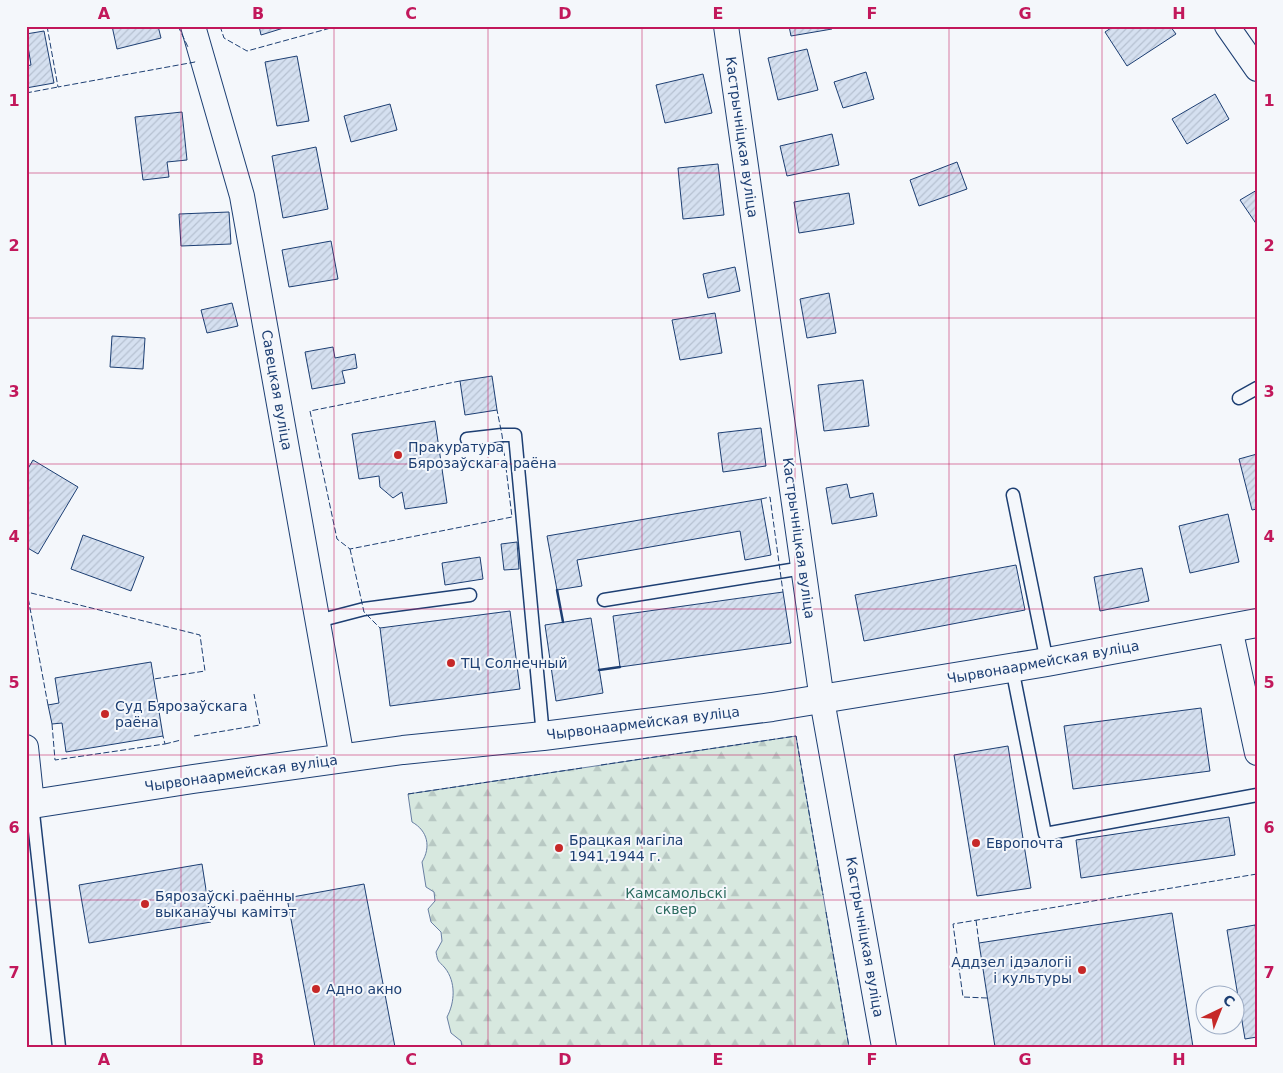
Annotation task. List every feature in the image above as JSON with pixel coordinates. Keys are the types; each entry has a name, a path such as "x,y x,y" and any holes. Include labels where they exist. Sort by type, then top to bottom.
{"main road":[{"name":"Чырвонаармейская вуліца","path":"29,804 402,750 543,736 822,700 1047,662 1257,623"}],"street":[{"name":"Савецкая вуліца","path":"194,26 242,196 342,758"},
{"name":"Кастрычніцкая вуліца","path":"726,26 822,700 884,1047"},
{"path":"1227,26 1257,70"},
{"path":"1230,628 1257,753"},
{"path":"26,747 29,804"}],"lane":[{"path":"1239,398 1257,388"},
{"path":"468,439 515,435 543,736"},
{"path":"1012,495 1047,662"},
{"path":"604,600 803,568"},
{"path":"318,621 364,608 470,595"},
{"path":"1012,668 1045,834 1257,795"},
{"path":"29,804 59,1047"}],"green space":[{"name":"Камсамольскі сквер","path":"796,736 849,1047 462,1047 461,1041 451,1033 447,1017 452,1005 453,986 449,974 437,958 436,952 442,941 441,932 431,922 428,909 435,901 434,892 426,887 422,862 427,845 422,830 412,822 408,794"}],"building":[{"path":"112,26 158,26 161,38 117,49"},
{"path":"259,26 290,26 261,35"},
{"path":"789,26 831,26 832,29 791,36"},
{"path":"1114,26 1170,26 1176,34 1127,66 1105,32"},
{"path":"44,31 54,83 26,88 26,66 31,65 26,34"},
{"path":"807,49 818,90 778,100 768,58"},
{"path":"297,56 309,121 277,126 265,62"},
{"path":"866,72 874,99 843,108 834,82"},
{"path":"703,74 712,113 665,123 656,85"},
{"path":"1215,94 1229,119 1187,144 1172,119"},
{"path":"390,104 397,130 351,142 344,116"},
{"path":"182,112 187,160 167,162 169,177 143,180 135,117"},
{"path":"832,134 839,165 787,176 780,146"},
{"path":"316,147 328,209 283,218 272,156"},
{"path":"957,162 967,189 919,206 910,180"},
{"path":"718,164 724,215 683,219 678,168"},
{"path":"1257,190 1257,225 1240,200"},
{"path":"849,193 854,224 799,233 794,202"},
{"path":"229,212 231,244 181,246 179,214"},
{"path":"331,241 338,279 289,287 282,250"},
{"path":"735,267 740,291 708,298 703,274"},
{"path":"829,293 836,333 807,338 800,299"},
{"path":"232,303 238,326 207,333 201,310"},
{"path":"715,313 722,353 680,360 672,320"},
{"path":"112,336 145,338 143,369 110,367"},
{"path":"333,347 335,358 355,354 357,368 342,371 345,383 312,389 305,352"},
{"path":"492,376 497,410 465,415 460,381"},
{"path":"863,380 869,426 824,431 818,385"},
{"name":"Пракуратура Бярозаўскага раёна","path":"435,421 447,503 405,509 402,492 393,498 380,487 379,476 359,479 352,434"},
{"path":"761,428 766,466 723,472 718,433"},
{"path":"1257,454 1257,509 1252,510 1239,459"},
{"path":"33,460 78,487 38,554 26,547 26,472"},
{"path":"847,484 850,498 873,493 877,516 832,524 826,488"},
{"path":"761,499 771,555 745,560 740,531 577,560 582,586 557,590 547,536"},
{"path":"1228,514 1239,562 1190,573 1179,526"},
{"path":"83,535 144,557 131,591 71,569"},
{"path":"517,542 519,569 504,570 501,544"},
{"path":"480,557 483,579 445,585 442,563"},
{"path":"1016,565 1025,610 864,641 855,595"},
{"path":"1142,568 1149,601 1100,611 1094,577"},
{"path":"783,592 791,643 620,667 613,616"},
{"name":"ТЦ Солнечный","path":"510,611 520,689 390,706 380,628"},
{"path":"591,618 603,693 556,701 545,625"},
{"name":"Суд Бярозаўскага раёна","path":"151,662 163,736 66,752 62,723 52,724 48,705 59,703 55,678"},
{"path":"1201,708 1210,771 1073,789 1064,726"},
{"path":"1008,746 1031,888 977,896 954,755"},
{"path":"1229,817 1235,855 1081,878 1076,840"},
{"name":"Бярозаўскі раённы выканаўчы камітэт","path":"202,864 211,922 89,943 79,885"},
{"path":"364,884 395,1047 315,1047 287,898"},
{"name":"Аддзел ідэалогіі і культуры","path":"1172,913 1193,1047 995,1047 979,943"},
{"path":"1255,925 1257,936 1257,1037 1245,1039 1246,986 1236,986 1227,930"}],"fence":[{"path":"47,26 58,87 195,61"},
{"path":"178,26 188,47"},
{"path":"220,26 224,38 247,51 338,26"},
{"path":"26,93 58,87"},
{"path":"460,381 310,411 337,539 350,549 512,517 497,410"},
{"path":"761,499 770,497 783,592"},
{"path":"350,549 364,612 380,628"},
{"path":"48,705 27,592 200,635 205,671 154,679"},
{"path":"194,736 260,725 254,694"},
{"path":"52,724 55,760 165,744 163,736"},
{"path":"601,765 796,736 823,895"},
{"path":"165,744 181,740"},
{"path":"408,794 582,768"},
{"path":"987,998 963,997 953,924 1257,874"},
{"path":"826,912 849,1047"},
{"path":"976,920 979,943"}],"wall":[{"path":"557,590 563,622"},
{"path":"599,670 620,667"}],"place":[{"name":"Пракуратура Бярозаўскага раёна","path":"398,455"},
{"name":"ТЦ Солнечный","path":"451,663"},
{"name":"Суд Бярозаўскага раёна","path":"105,714"},
{"name":"Европочта","path":"976,843"},
{"name":"Брацкая магіла 1941,1944 г.","path":"559,848"},
{"name":"Бярозаўскі раённы выканаўчы камітэт","path":"145,904"},
{"name":"Аддзел ідэалогіі і культуры","path":"1082,970"},
{"name":"Адно акно","path":"316,989"}]}
